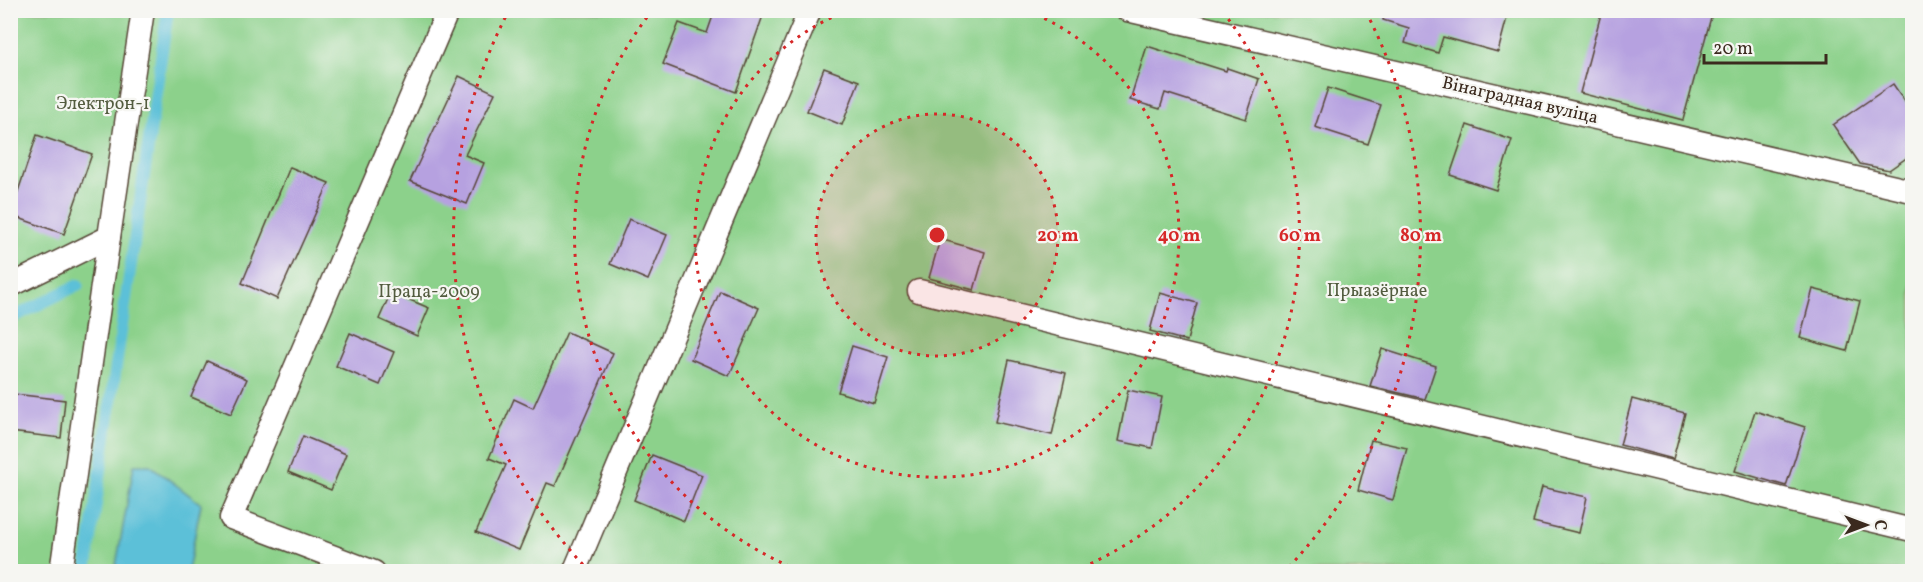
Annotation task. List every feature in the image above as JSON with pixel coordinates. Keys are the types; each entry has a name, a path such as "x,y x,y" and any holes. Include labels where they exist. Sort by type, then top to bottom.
{"lane":[{"path":"61,572 142,10"},
{"path":"375,572 231,518 448,10"},
{"path":"574,572 810,10"},
{"name":"Вінаградная вуліца","path":"1127,10 1912,191"},
{"path":"10,286 109,237"},
{"path":"919,291 1912,530"}],"green space":[{"path":"10,11 1912,11 1912,571 11,571"}],"water":[{"path":"134,465 150,465 201,504 188,571 115,571"}],"building":[{"path":"715,10 765,10 736,92 663,64 679,23 707,33"},
{"path":"1384,10 1509,10 1498,52 1443,37 1438,53 1405,43 1409,28 1383,20"},
{"path":"1602,10 1713,10 1683,120 1580,93"},
{"path":"1147,46 1259,79 1246,119 1165,93 1160,109 1130,100"},
{"path":"824,68 859,81 842,125 807,111"},
{"path":"459,76 495,93 465,155 484,163 467,204 410,181"},
{"path":"1893,84 1912,112 1912,154 1889,170 1860,164 1833,125"},
{"path":"1328,88 1381,105 1368,144 1315,127"},
{"path":"1467,125 1512,140 1496,190 1450,175"},
{"path":"37,135 92,154 64,234 10,215"},
{"path":"290,167 329,183 277,299 242,283"},
{"path":"629,219 667,235 648,280 610,264"},
{"path":"940,239 985,252 974,290 929,278"},
{"path":"1813,289 1860,301 1847,351 1800,338"},
{"path":"720,291 759,308 729,376 691,359"},
{"path":"391,292 429,308 417,336 379,319"},
{"path":"1160,293 1197,303 1187,341 1150,331"},
{"path":"567,332 613,353 555,486 547,483 519,550 476,532 506,465 489,458 514,399 533,408"},
{"path":"350,333 394,352 380,385 336,366"},
{"path":"852,346 888,357 874,403 838,392"},
{"path":"1382,349 1436,366 1425,399 1370,386"},
{"path":"1009,360 1066,373 1052,435 995,422"},
{"path":"207,361 247,379 231,414 191,397"},
{"path":"1128,390 1162,397 1152,448 1118,441"},
{"path":"14,394 65,400 61,438 10,432"},
{"path":"1632,399 1685,413 1673,459 1620,445"},
{"path":"1755,411 1805,427 1786,486 1735,471"},
{"path":"303,436 346,454 331,490 288,472"},
{"path":"1371,440 1407,448 1393,500 1358,490"},
{"path":"652,455 702,475 684,521 634,500"},
{"path":"1542,487 1587,497 1579,533 1533,522"}],"waterway":[{"path":"86,572 168,10"},
{"path":"10,319 78,285"}],"park label":[{"name":"Электрон-1","path":"103,104"},
{"name":"Прыазёрнае","path":"1377,291"},
{"name":"Праца-2009","path":"429,292"}]}
